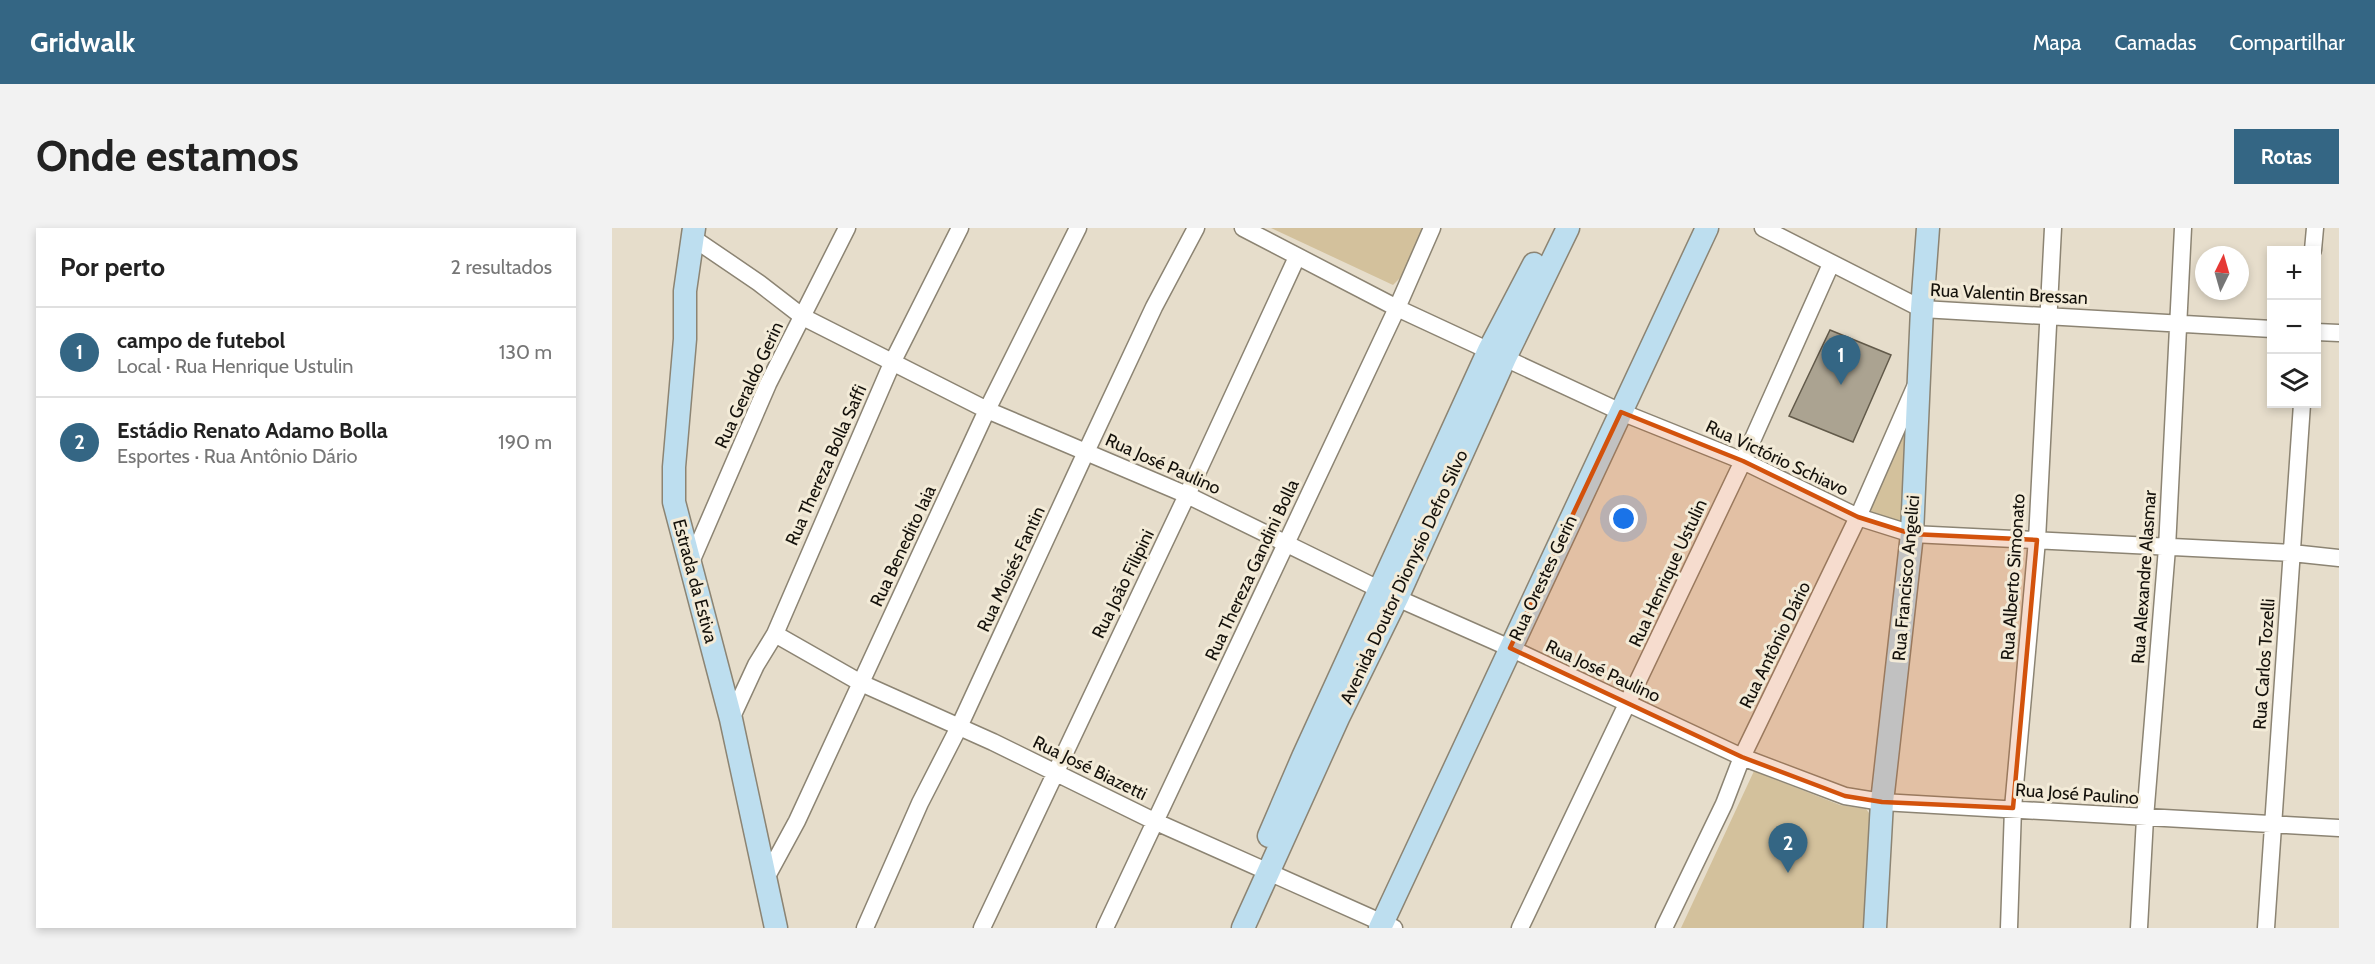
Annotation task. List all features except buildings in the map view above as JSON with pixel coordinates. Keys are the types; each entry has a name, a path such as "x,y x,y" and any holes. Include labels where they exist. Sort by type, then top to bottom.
{"street":[{"name":"Rua Geraldo Gerin","path":"691,561 768,384 806,322 847,228"},
{"name":"Rua Thereza Bolla Saffi","path":"731,719 756,665 774,634 893,361 960,228"},
{"name":"Rua Benedito Iaia","path":"765,880 796,821 987,410 1078,228"},
{"name":"Rua Moisés Fantin","path":"865,928 920,803 959,727 1154,307 1196,228"},
{"name":"Rua Victório Schiavo","path":"1243,228 1397,308 1621,411 1743,461 1858,517 1912,534 2292,553 2339,558"},
{"name":"Rua Thereza Gandini Bolla","path":"1106,928 1154,821 1397,308 1432,228"},
{"name":"Avenida Doutor Dionysio Defro Silvo","path":"1497,354 1551,228"},
{"name":"Avenida Doutor Dionysio Defro Silvo","path":"1243,928 1303,757 1388,594 1397,555 1497,354 1568,228"},
{"name":"Rua Orestes Gerin","path":"1385,926 1510,648 1707,228"},
{"name":"Rua Valentin Bressan","path":"1763,228 1922,309 2267,329"},
{"name":"Rua Francisco Angelici","path":"1875,928 1882,802 1912,534 1928,228"},
{"name":"Rua Alberto Simonato","path":"2009,928 2013,808 2037,540 2053,228"},
{"name":"Rua Alexandre Alasmar","path":"2139,928 2145,818 2167,548 2183,228"},
{"path":"2313,246 2314,228"},
{"name":"Rua José Paulino","path":"693,237 759,284 806,322 893,361 987,410 1187,495 1388,594 1510,648 1742,757 1845,795 1882,802 2013,808 2145,818 2272,822 2339,828"},
{"name":"Estrada da Estiva","path":"693,237 685,291 685,339 674,467 674,502 731,719 776,928"},
{"name":"Rua João Filipini","path":"982,928 1297,257"},
{"name":"Rua Henrique Ustulin","path":"1520,928 1743,461 1831,264"},
{"path":"2321,332 2339,333"},
{"name":"Rua Antônio Dário","path":"1664,928 1724,804 1742,757 1858,517 1919,378"},
{"name":"Rua Carlos Tozelli","path":"2266,928 2302,408"},
{"name":"Rua José Biazetti","path":"774,634 861,683 993,742 1154,821 1263,868 1385,926"},
{"name":"Avenida Doutor Dionysio Defro Silvo","path":"1227,928 1263,868"}],"highlighted area":[{"path":"1621,412 1743,461 1858,517 1912,534 2037,540 2013,808 1882,802 1845,796 1742,757 1510,648"}],"shaded area":[{"path":"1271,228 1422,228 1401,277 1393,285"},
{"path":"1916,394 1911,530 1864,517"},
{"path":"1754,771 1840,805 1866,809 1872,817 1866,928 1681,928"}],"place":[{"name":"campo de futebol","path":"1841,385"},
{"name":"Estádio Renato Adamo Bolla","path":"1788,873"}]}
